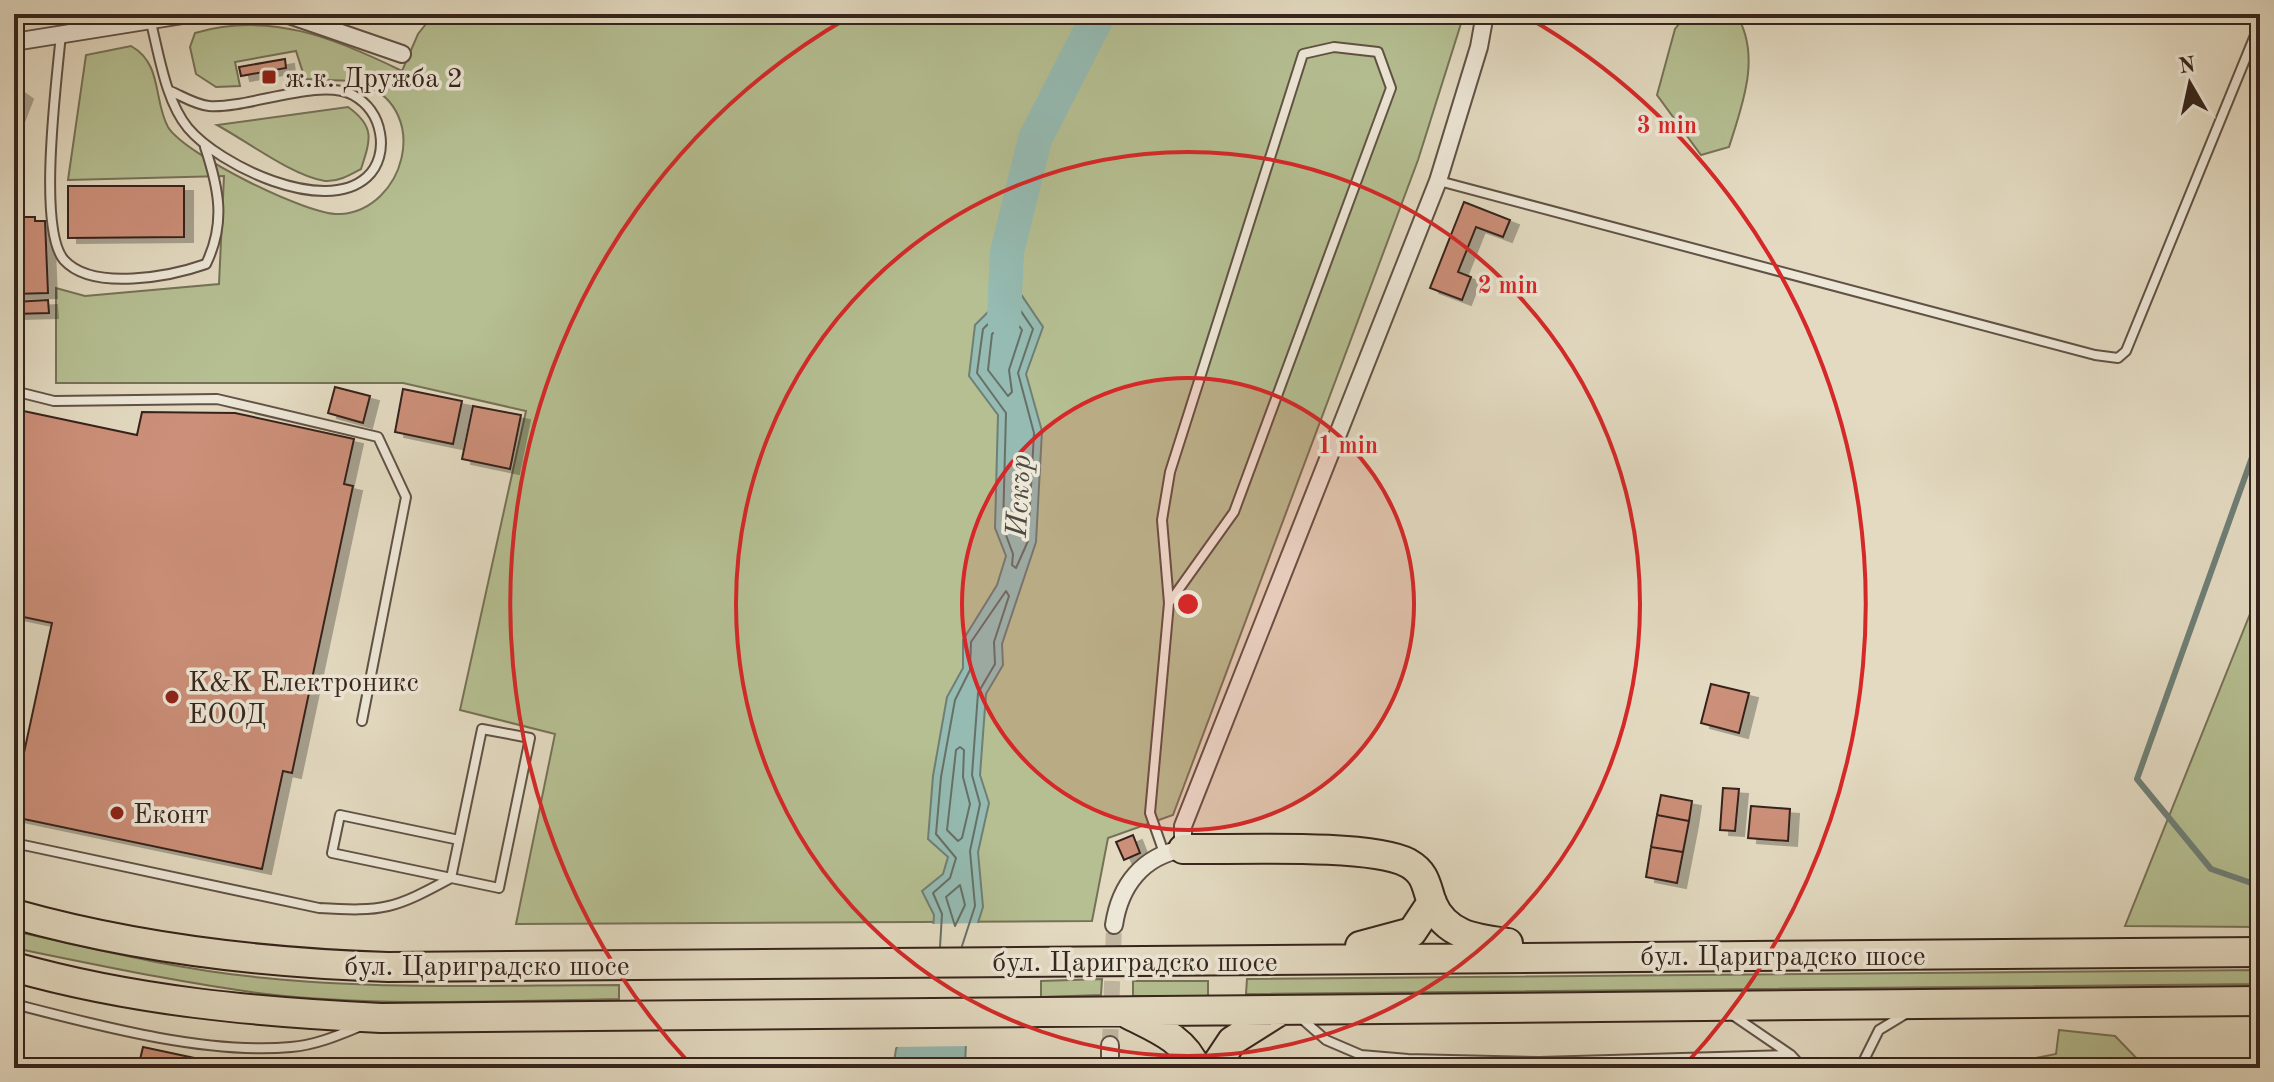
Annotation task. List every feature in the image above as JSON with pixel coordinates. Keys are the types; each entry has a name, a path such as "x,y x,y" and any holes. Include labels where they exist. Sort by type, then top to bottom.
{"highway":[{"path":"1174,851 1359,852 1392,857 1417,869 1425,879 1432,902 1451,928 1470,938 1608,956"},
{"path":"1297,959 1401,937 1420,924 1432,902"},
{"name":"бул. Цариградско шосе","path":"14,914 207,953 340,965 2258,952"},
{"name":"бул. Цариградско шосе","path":"14,967 95,988 199,1005 381,1018 2260,1001"},
{"path":"1214,1068 1232,1041 1254,1024 1287,1011"},
{"path":"1124,1012 1169,1035 1191,1056 1196,1068"}],"street":[{"path":"14,42 150,16 189,14"},
{"path":"286,14 402,54"},
{"path":"1114,925 1117,905 1129,881 1174,851 1438,181 1479,47 1485,14"},
{"path":"1110,1045 1110,1068"}],"lane":[{"path":"150,16 170,91 186,126 214,153 309,192 342,191 361,182 375,169 382,143 378,119 351,94 296,93 235,105 207,106 170,91"},
{"path":"1438,181 2095,355 2118,358 2126,351 2260,23"},
{"path":"62,33 50,161 55,237 64,259 82,271 121,280 179,273 206,264 218,241 219,205 204,143"},
{"path":"1169,603 1234,512 1391,88 1378,52 1334,47 1303,54 1170,472 1162,520 1169,603 1150,813 1174,851"},
{"path":"14,391 54,401 217,399 378,437 406,497 362,721"},
{"path":"451,878 459,840 482,729 530,738 499,888 451,878 332,853 340,815 459,840"},
{"path":"14,843 319,908 366,911 400,905 451,878"},
{"path":"14,906 47,923"},
{"path":"14,1004 125,1032 233,1046 291,1047 329,1039 381,1018"},
{"path":"1860,1068 1879,1030 1925,1004"},
{"path":"1721,1007 1791,1055 1803,1068"},
{"path":"1287,1011 1326,1040 1361,1055 1454,1064 1791,1055"}],"green space":[{"path":"434,14 1383,14 1389,18 1402,14 1464,14 1418,160 1173,815 1108,838 1092,921 516,924 555,734 460,710 526,411 403,383 56,383 56,288 85,296 219,284 224,176 68,180 86,55 131,46 148,62 163,117 179,139 221,167 276,195 325,212 341,214 363,208 381,196 394,178 402,158 403,137 398,116 386,98 359,83 305,79 296,51 235,62 240,86 216,87 196,74 190,47 195,33 250,25 302,31 352,48 402,71 418,34"},
{"path":"1687,14 1736,14 1748,46 1744,98 1729,147 1701,155 1657,95 1675,29"},
{"path":"348,107 367,127 367,149 361,169 335,180 325,181 299,173 217,125"},
{"path":"2260,589 2260,927 2125,926"},
{"path":"14,931 139,959 233,974 309,982 397,985 619,985 619,999 397,1002 266,994 14,948"},
{"path":"2260,970 2260,984 1246,994 1247,979"},
{"path":"1102,979 1101,995 1041,997 1041,981"},
{"path":"1133,981 1208,981 1208,996 1133,996"},
{"path":"2059,1030 2115,1036 2146,1068 1999,1068 2000,1065 2056,1054"}],"water":[{"path":"1006,272 1043,327 1026,374 1042,431 1036,542 1002,644 1003,665 986,694 980,775 989,803 978,852 983,907 970,948 965,1066 893,1068 896,1049 930,979 934,915 922,891 943,874 948,857 928,839 933,776 947,697 963,668 963,640 997,585 1006,556 995,528 998,415 969,376 975,325 994,306"}],"pier":[{"path":"982,923 974,949 970,1046 892,1047 926,978 929,924"}],"building":[{"path":"285,59 286,68 241,76 239,67"},
{"path":"14,87 24,94 14,120"},
{"path":"68,186 184,186 184,237 68,238"},
{"path":"1464,202 1510,220 1503,237 1476,227 1458,272 1471,277 1462,300 1430,288"},
{"path":"14,217 35,217 35,221 45,221 48,293 14,294"},
{"path":"48,300 49,313 14,314 14,302"},
{"path":"335,387 370,396 363,423 328,413"},
{"path":"403,389 462,401 453,444 395,432"},
{"path":"473,406 521,415 510,469 462,459"},
{"name":"K&K Електроникс ЕООД","path":"14,409 137,435 142,412 235,413 354,439 344,484 353,486 292,773 283,771 262,869 14,817 14,799 52,623 14,615"},
{"path":"1711,684 1749,693 1739,733 1701,723"},
{"path":"1723,788 1739,789 1735,831 1720,830"},
{"path":"1661,795 1692,801 1689,821 1657,815"},
{"path":"1751,806 1790,809 1788,841 1748,838"},
{"path":"1657,815 1689,821 1683,852 1651,847"},
{"path":"1133,835 1140,853 1124,860 1116,842"},
{"path":"1651,847 1683,852 1677,883 1646,877"},
{"path":"143,1047 232,1066 138,1068"}],"waterway":[{"name":"Искър","path":"1004,319 1007,252 1035,139 1099,14"},
{"path":"2260,435 2137,779 2211,869 2260,886"}],"tunnel":[{"path":"1110,1045 1114,925"}],"place":[{"name":"ж.к. Дружба 2","path":"269,77"},
{"name":"K&K Електроникс ЕООД","path":"172,697"},
{"name":"Еконт","path":"117,813"}]}
